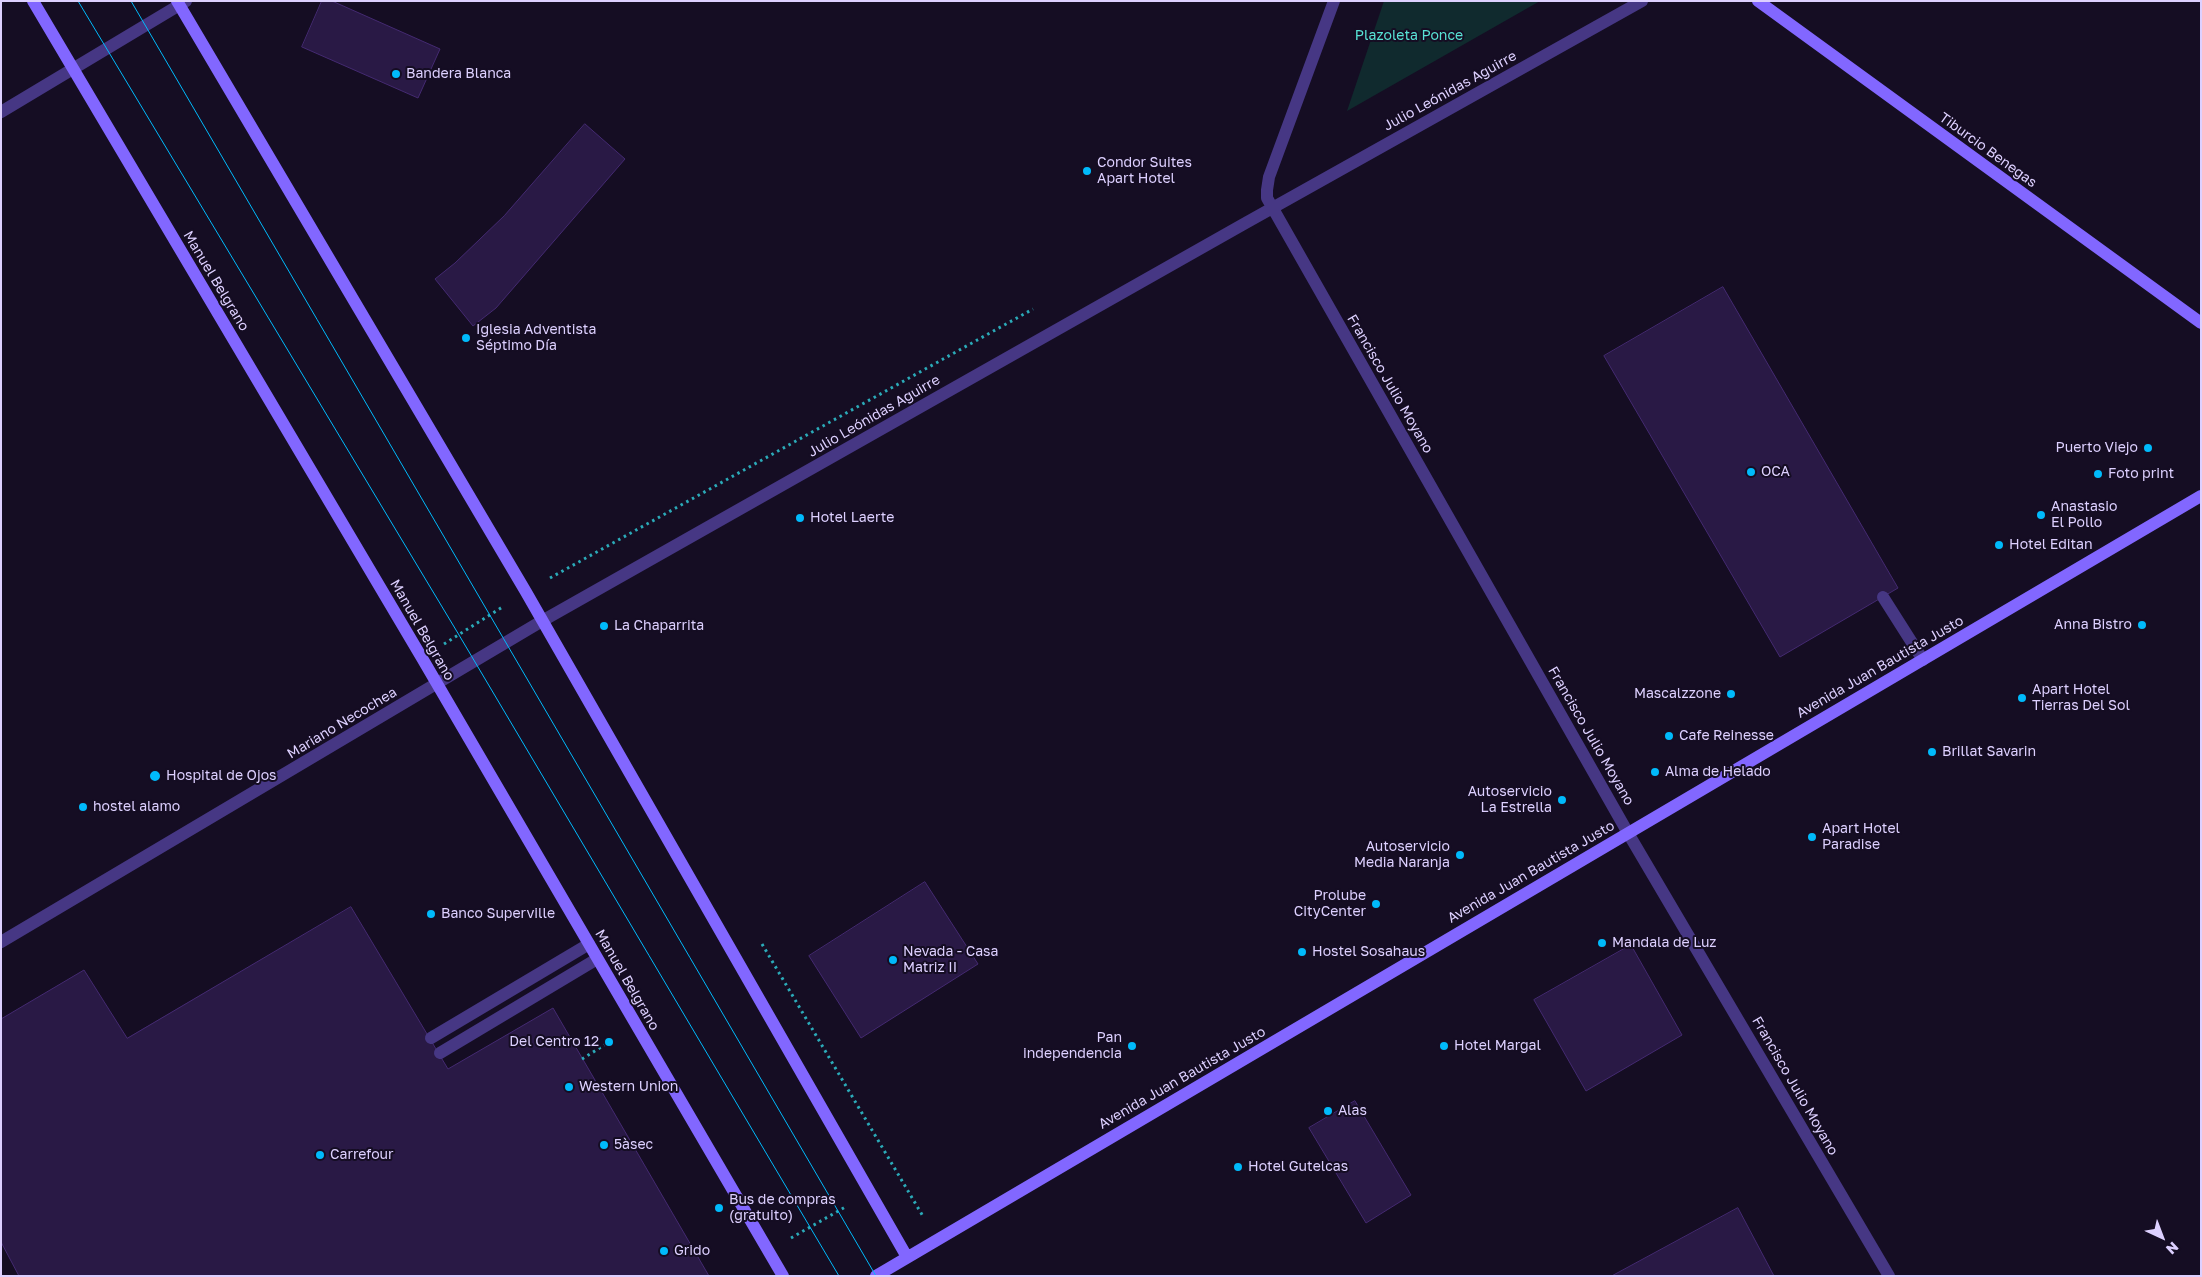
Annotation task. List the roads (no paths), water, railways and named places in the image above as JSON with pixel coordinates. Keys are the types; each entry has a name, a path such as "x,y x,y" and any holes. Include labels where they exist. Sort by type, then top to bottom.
{"street":[{"name":"Manuel Belgrano","path":"33,1 437,684 783,1276"},
{"path":"1272,208 1266,194 1269,177 1334,1"},
{"name":"Julio Leónidas Aguirre","path":"491,652 542,621 1272,208 1642,1"},
{"name":"Tiburcio Benegas","path":"1758,1 2201,323"},
{"path":"1,112 181,3 542,621 907,1257"},
{"name":"Francisco Julio Moyano","path":"1272,208 1628,833 1889,1276"},
{"name":"Avenida Juan Bautista Justo","path":"876,1276 2201,496"},
{"path":"1883,597 1923,660"},
{"name":"Mariano Necochea","path":"1,942 491,652"},
{"path":"431,1038 589,944"},
{"path":"440,1053 597,958"}],"tram line":[{"path":"78,1 459,635 839,1276"},
{"path":"131,1 876,1276"}],"place":[{"name":"Bandera Blanca","path":"396,74"},
{"name":"Condor Suites Apart Hotel","path":"1087,171"},
{"name":"Iglesia Adventista Séptimo Día","path":"466,338"},
{"name":"Puerto Viejo","path":"2148,448"},
{"name":"OCA","path":"1751,472"},
{"name":"Foto print","path":"2098,474"},
{"name":"Anastasio El Pollo","path":"2041,515"},
{"name":"Hotel Laerte","path":"800,518"},
{"name":"Hotel Editan","path":"1999,545"},
{"name":"Anna Bistro","path":"2142,625"},
{"name":"La Chaparrita","path":"604,626"},
{"name":"Mascalzzone","path":"1731,694"},
{"name":"Apart Hotel Tierras Del Sol","path":"2022,698"},
{"name":"Cafe Reinesse","path":"1669,736"},
{"name":"Brillat Savarin","path":"1932,752"},
{"name":"Alma de Helado","path":"1655,772"},
{"name":"Hospital de Ojos","path":"155,776"},
{"name":"Autoservicio La Estrella","path":"1562,800"},
{"name":"hostel alamo","path":"83,807"},
{"name":"Apart Hotel Paradise","path":"1812,837"},
{"name":"Autoservicio Media Naranja","path":"1460,855"},
{"name":"Prolube CityCenter","path":"1376,904"},
{"name":"Banco Superville","path":"431,914"},
{"name":"Mandala de Luz","path":"1602,943"},
{"name":"Hostel Sosahaus","path":"1302,952"},
{"name":"Nevada - Casa Matriz II","path":"893,960"},
{"name":"Del Centro 12","path":"609,1042"},
{"name":"Pan independencia","path":"1132,1046"},
{"name":"Hotel Margal","path":"1444,1046"},
{"name":"Western Union","path":"569,1087"},
{"name":"Alas","path":"1328,1111"},
{"name":"5àsec","path":"604,1145"},
{"name":"Carrefour","path":"320,1155"},
{"name":"Hotel Gutelcas","path":"1238,1167"},
{"name":"Bus de compras (gratuito)","path":"719,1208"},
{"name":"Grido","path":"664,1251"}],"park label":[{"name":"Plazoleta Ponce","path":"1409,36"}]}
